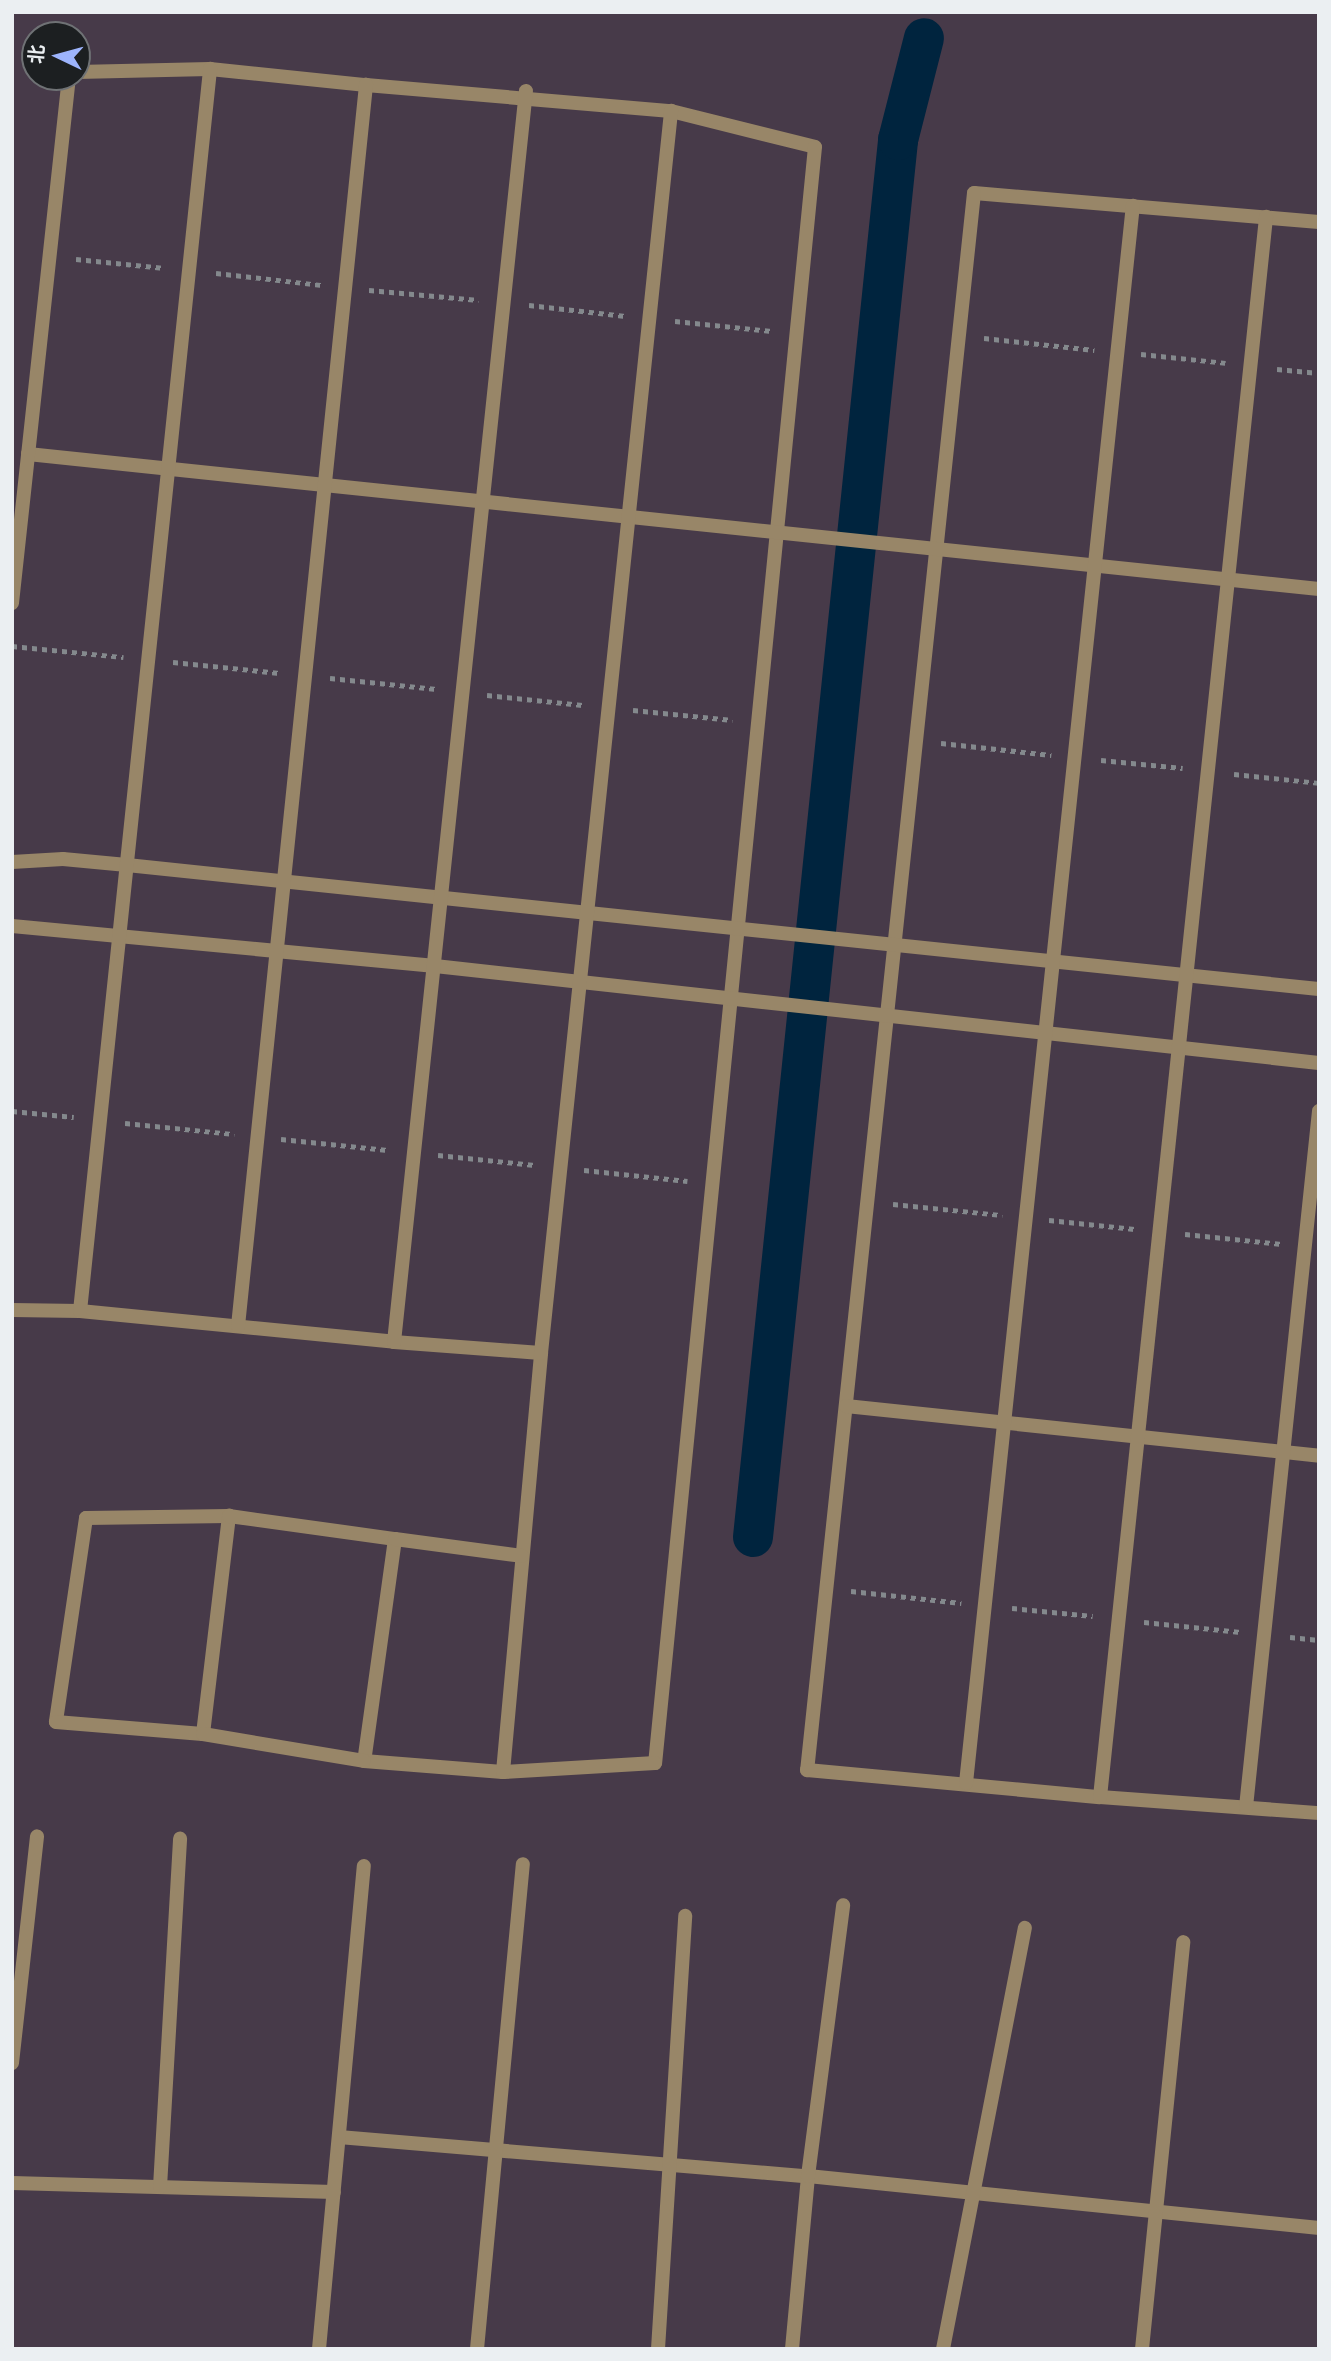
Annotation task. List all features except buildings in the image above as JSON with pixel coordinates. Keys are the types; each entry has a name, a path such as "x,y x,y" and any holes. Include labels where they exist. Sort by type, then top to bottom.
{"street":[{"path":"91,72 210,69 366,86 526,95 671,111 815,147 655,1763 503,1772 364,1760 203,1734 56,1722 86,1518 229,1516 522,1556"},
{"path":"80,1311 210,69"},
{"path":"238,1326 366,86"},
{"path":"12,603 68,91"},
{"path":"394,1342 526,95"},
{"path":"503,1772 541,1353 671,111"},
{"path":"1319,222 974,193 807,1770 1100,1797 1319,1813"},
{"path":"966,1783 1133,206"},
{"path":"1100,1797 1266,217"},
{"path":"28,454 1319,589"},
{"path":"12,862 63,859 127,865 1319,989"},
{"path":"12,926 276,949 1178,1045 1319,1063"},
{"path":"1246,1807 1319,1111"},
{"path":"12,1310 80,1311 394,1342 541,1353"},
{"path":"846,1406 1319,1456"},
{"path":"203,1734 229,1516"},
{"path":"364,1760 396,1539"},
{"path":"12,2063 37,1836"},
{"path":"160,2188 180,1839"},
{"path":"477,2349 523,1864"},
{"path":"319,2349 364,1866"},
{"path":"792,2349 807,2176 843,1905"},
{"path":"658,2349 685,1916"},
{"path":"943,2349 1025,1928"},
{"path":"1142,2349 1183,1942"},
{"path":"339,2137 807,2176 1319,2228"},
{"path":"12,2183 334,2192"}],"path":[{"path":"51,256 796,333"},
{"path":"12,646 758,722"},
{"path":"916,741 1055,755"},
{"path":"1097,760 1194,769"},
{"path":"1222,772 1319,783"},
{"path":"12,1111 712,1183"},
{"path":"868,1201 1305,1247"},
{"path":"826,1589 965,1603"},
{"path":"1007,1607 1319,1640"}],"shaded area":[{"path":"12,12 1319,12 1319,2349 12,2349"}],"waterway":[{"path":"753,1537 898,140 924,38"}]}
